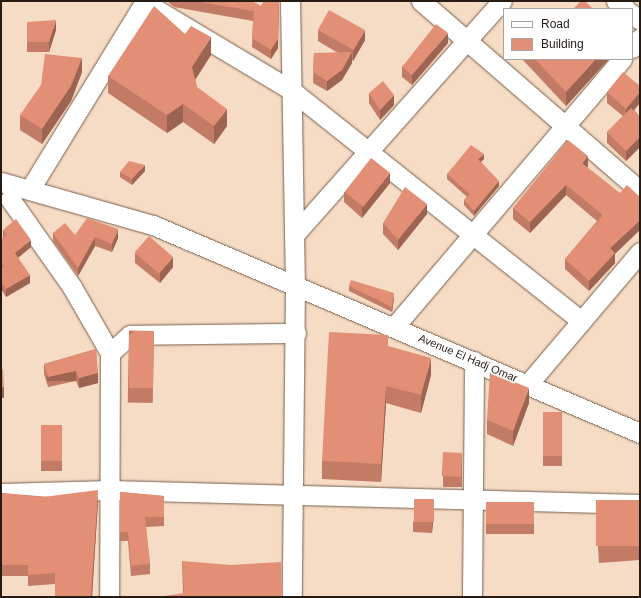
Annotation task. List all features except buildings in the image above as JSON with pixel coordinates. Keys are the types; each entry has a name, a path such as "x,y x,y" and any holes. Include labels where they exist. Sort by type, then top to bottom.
{"street":[{"path":"290,1 296,285 296,496 292,597"},
{"path":"421,1 468,40 564,128 640,191"},
{"path":"294,235 502,1"},
{"path":"616,1 625,8"},
{"path":"109,597 110,353 72,288 15,197 144,2 291,90 370,149 472,236 581,321"},
{"path":"633,47 640,38"},
{"path":"394,327 621,60"},
{"name":"Avenue El Hadj Omar","path":"1,182 15,197 153,225 640,433"},
{"path":"528,384 640,252"},
{"path":"110,353 130,335 296,333"},
{"path":"472,597 474,361"},
{"path":"1,493 110,490 640,504"}]}
